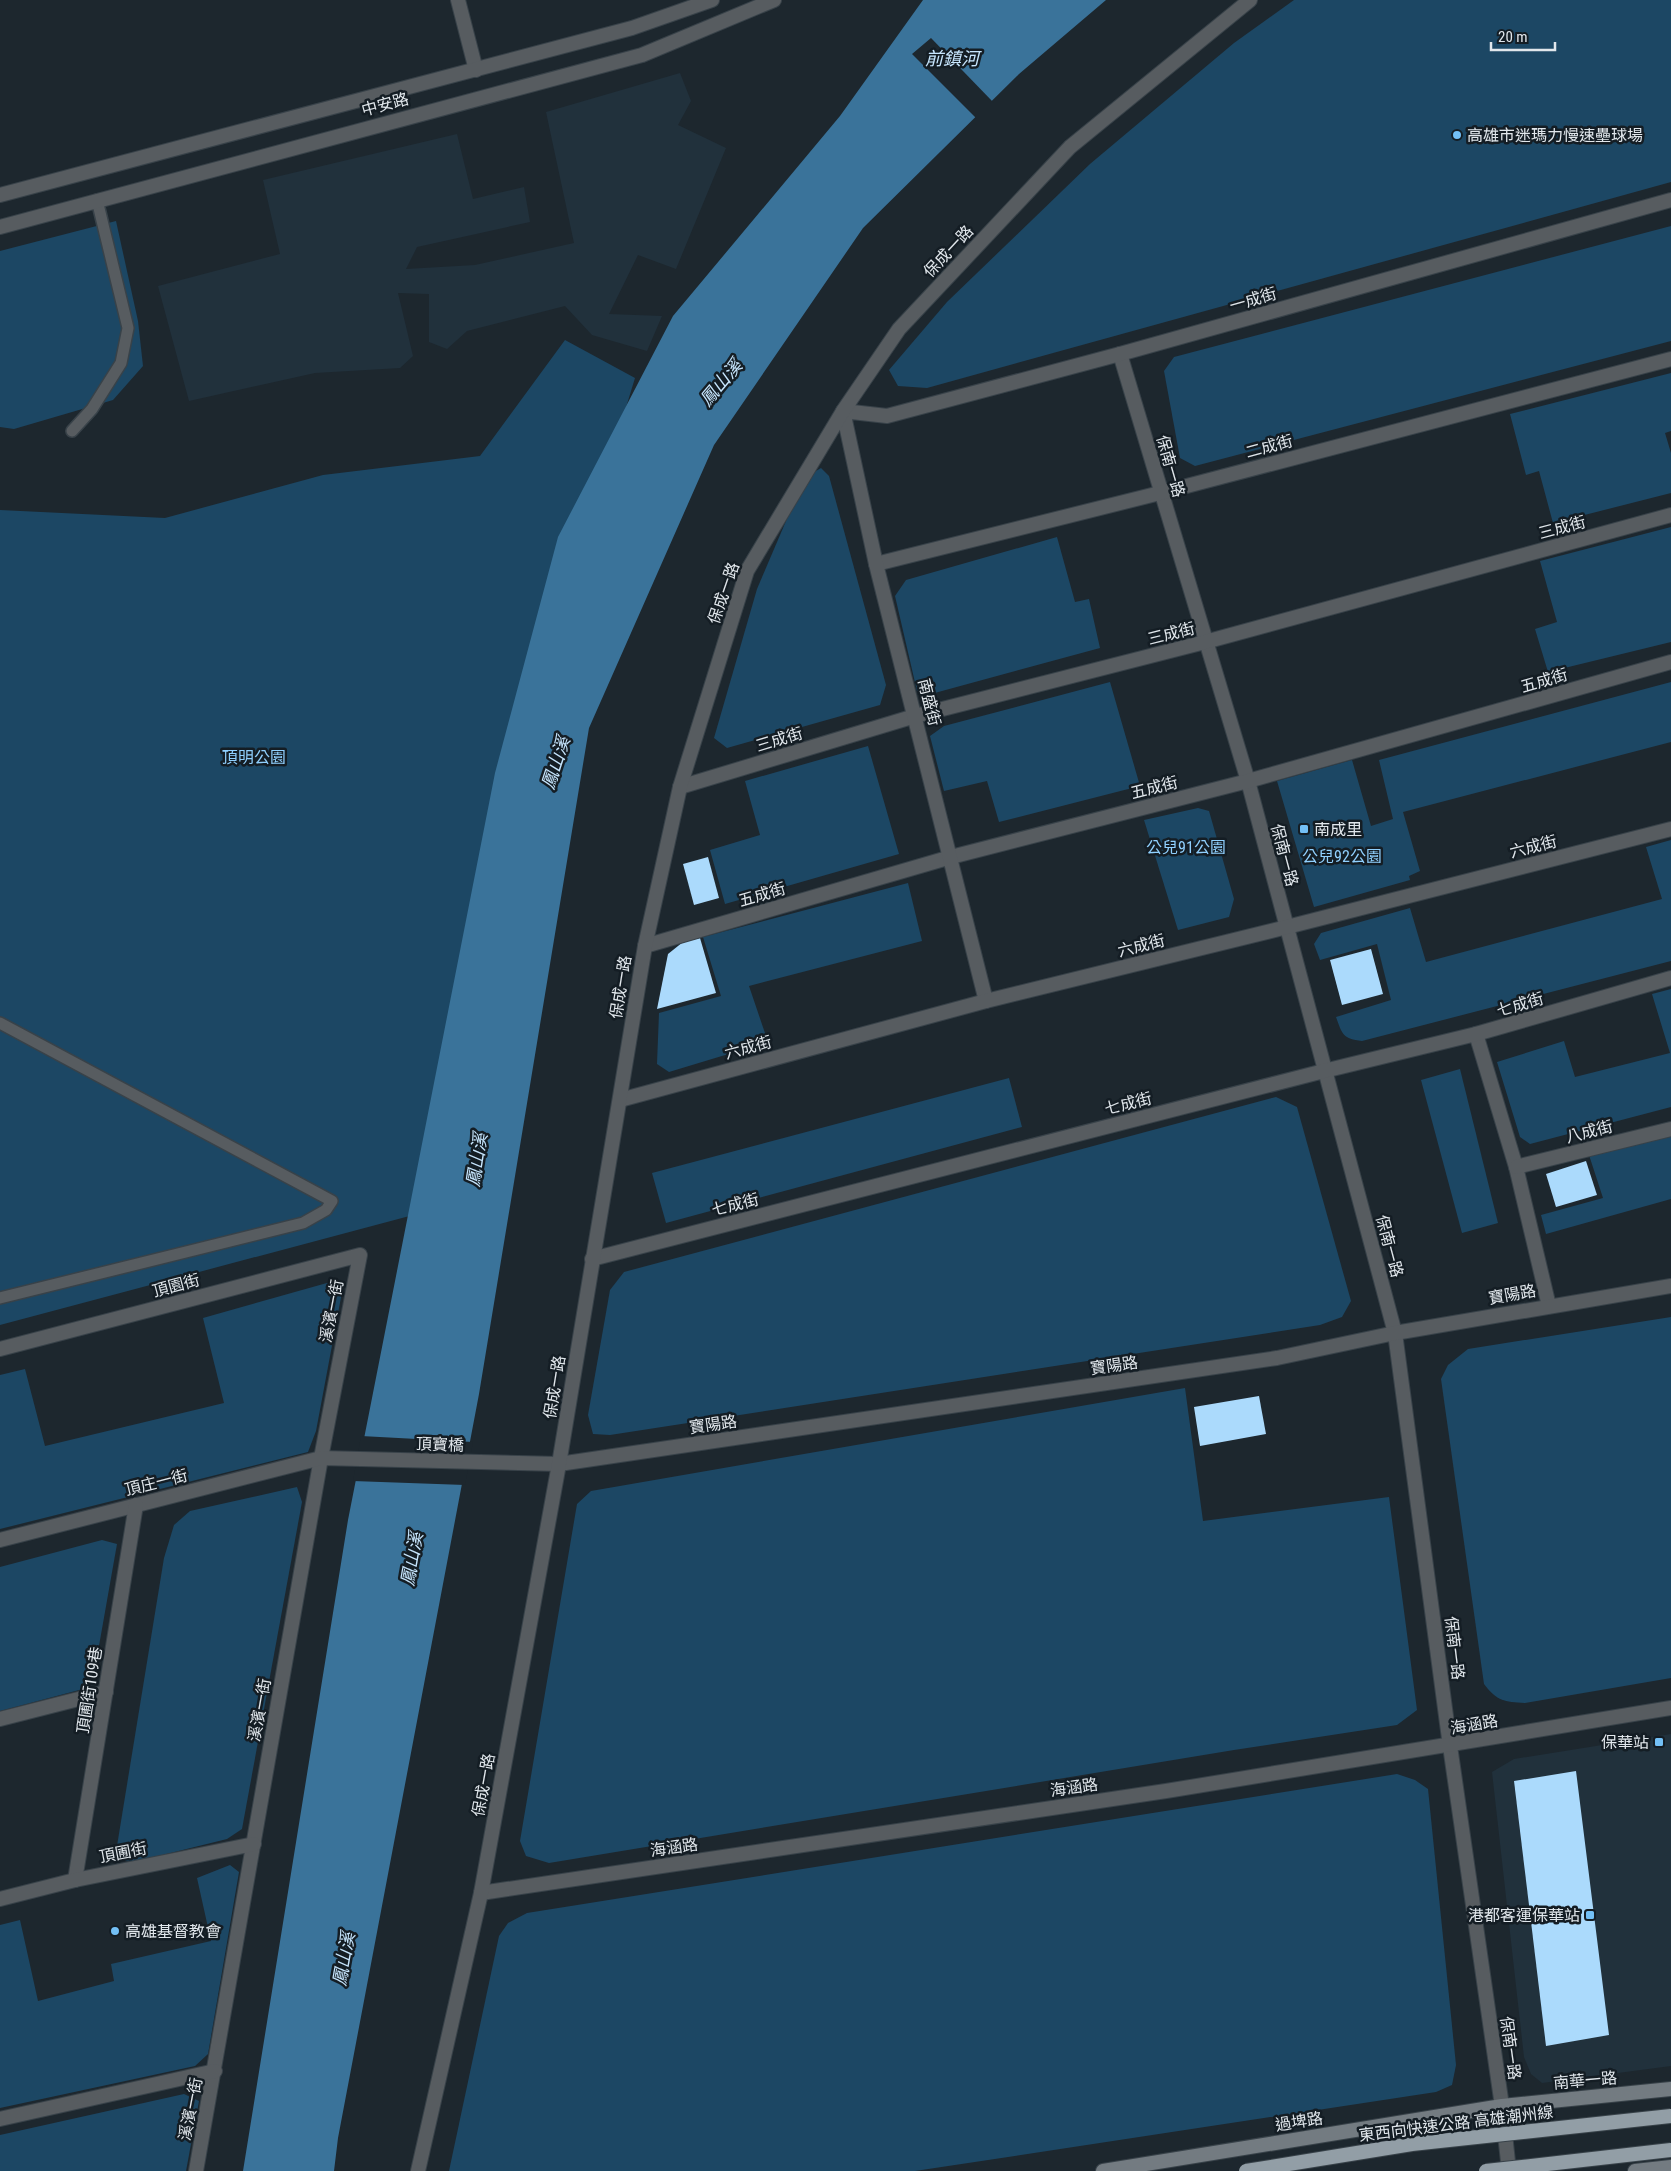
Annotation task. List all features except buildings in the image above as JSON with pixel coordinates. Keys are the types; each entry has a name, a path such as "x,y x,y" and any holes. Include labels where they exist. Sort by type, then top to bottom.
{"highway":[{"name":"東西向快速公路 高雄潮州線","path":"1246,2171 1412,2144 1671,2116"},
{"path":"1486,2171 1671,2150"}],"main road":[{"name":"南華一路","path":"1502,2106 1671,2089"},
{"name":"過埤路","path":"1103,2171 1502,2106"},
{"path":"1635,2171 1671,2167"}],"street":[{"path":"458,0 476,70"},
{"name":"中安路","path":"0,195 632,28 712,0"},
{"name":"中安路","path":"0,227 642,55 774,0"},
{"name":"保成一路","path":"418,2171 481,1893 559,1464 645,946 680,787 747,571 843,411 899,329 1070,147 1250,0"},
{"name":"一成街","path":"843,411 886,416 1120,354 1671,200"},
{"name":"保南一路","path":"1120,354 1160,493 1248,782 1395,1333 1450,1746 1510,2171"},
{"name":"二成街","path":"876,564 1160,493 1671,359"},
{"name":"南盛街","path":"843,411 876,564 986,1001"},
{"name":"三成街","path":"680,787 915,716 1205,642 1671,515"},
{"name":"五成街","path":"645,946 951,857 1248,782 1671,662"},
{"name":"六成街","path":"620,1100 986,1001 1287,927 1671,829"},
{"name":"七成街","path":"592,1259 1324,1071 1476,1034 1671,978"},
{"path":"1476,1034 1516,1167 1548,1306"},
{"name":"八成街","path":"1516,1167 1671,1129"},
{"name":"頂園街","path":"0,1350 360,1255"},
{"name":"溪濱一街","path":"196,2171 321,1458 360,1255"},
{"name":"寶陽路","path":"559,1464 1278,1358 1395,1333 1671,1286"},
{"name":"頂寶橋","path":"321,1458 559,1464"},
{"name":"頂庄一街","path":"0,1540 321,1458"},
{"name":"頂圃街109巷","path":"75,1880 136,1505"},
{"path":"0,1719 106,1692"},
{"name":"海涵路","path":"481,1893 1157,1793 1671,1708"},
{"name":"頂圃街","path":"0,1900 75,1880 254,1844"},
{"path":"0,2119 215,2071"}],"lane":[{"path":"72,430 92,409 121,363 128,328 97,200"},
{"path":"0,1023 332,1201 326,1210 303,1223 0,1298"}],"shaded area":[{"path":"680,73 691,101 678,125 726,148 676,269 638,255 609,314 662,316 647,351 592,335 565,306 467,331 447,349 429,342 429,294 398,293 413,356 400,368 315,373 189,401 158,286 280,254 263,180 457,134 473,199 524,187 530,222 417,247 406,269 475,265 574,243 546,112"},
{"name":"港都客運保華站","path":"1671,1734 1671,2066 1542,2083 1531,2074 1524,2057 1492,1772 1514,1759"}],"green space":[{"path":"1294,0 1671,0 1671,182 927,388 898,386 889,370 947,302 1090,164 1234,43"},
{"path":"116,221 138,321 143,366 113,400 14,429 0,427 0,251"},
{"path":"1671,226 1671,341 1195,466 1180,458 1164,371 1174,357"},
{"name":"頂明公園","path":"565,340 635,378 501,815 432,1210 0,1325 0,510 165,518 323,475 480,456"},
{"path":"1671,373 1671,431 1665,433 1671,453 1671,493 1553,523 1539,471 1526,475 1510,414"},
{"path":"821,468 829,476 886,685 880,705 727,748 714,738 757,589 795,500 811,474"},
{"path":"1671,527 1671,642 1548,672 1535,629 1557,622 1540,561"},
{"path":"1057,537 1075,602 1089,599 1100,648 931,694 917,691 895,596 906,580"},
{"path":"1110,682 1140,786 999,822 987,781 944,791 930,736 944,726"},
{"name":"公兒92公園","path":"1671,682 1671,742 1403,812 1420,871 1409,876 1410,880 1314,907 1277,781 1352,760 1371,826 1393,819 1379,760"},
{"path":"868,746 899,854 725,904 710,850 760,835 745,781"},
{"name":"公兒91公園","path":"1198,808 1209,811 1234,899 1229,917 1178,930 1144,820"},
{"path":"1671,840 1671,961 1362,1041 1351,1039 1342,1032 1336,1017 1391,1000 1377,944 1320,960 1314,944 1321,933 1410,908 1426,962 1662,899 1646,847"},
{"path":"908,883 922,941 749,986 768,1042 669,1072 657,1064 659,1013 721,996 703,937"},
{"path":"1671,989 1671,1107 1530,1144 1520,1137 1497,1062 1564,1041 1575,1077 1670,1053 1652,994"},
{"path":"1460,1069 1498,1223 1462,1233 1421,1080"},
{"path":"1009,1078 1022,1127 666,1223 652,1173"},
{"path":"1276,1097 1297,1107 1351,1301 1342,1317 1320,1325 610,1435 593,1434 588,1415 610,1290 624,1272"},
{"path":"1671,1133 1671,1199 1546,1234 1541,1215 1603,1198 1589,1155"},
{"path":"334,1281 342,1292 316,1431 308,1452 0,1529 0,1375 25,1369 45,1446 224,1403 203,1318"},
{"path":"1671,1317 1671,1678 1525,1703 1502,1700 1484,1684 1441,1379 1448,1365 1468,1349"},
{"path":"1185,1388 1203,1521 1389,1497 1417,1710 1397,1725 1234,1750 549,1863 526,1856 520,1841 577,1504 591,1491"},
{"path":"297,1487 302,1502 242,1829 227,1839 134,1862 118,1860 116,1852 164,1558 174,1525 190,1511"},
{"path":"102,1540 117,1544 94,1674 83,1689 0,1711 0,1567"},
{"path":"1397,1774 1415,1780 1428,1789 1456,2065 1452,2085 1436,2092 915,2171 449,2171 499,1936 508,1923 527,1913"},
{"path":"230,1865 239,1872 208,2054 195,2066 0,2108 0,1925 20,1920 38,2001 114,1981 111,1964 211,1941 197,1878"},
{"path":"184,2094 199,2101 186,2171 0,2171 0,2135"}],"water":[{"name":"前鎮河","path":"923,0 1106,0 1019,74 863,228 714,445 589,728 479,1394 338,2138 334,2171 243,2171 348,1520 495,773 558,537 673,316 840,116"}],"pier":[{"path":"931,38 994,103 977,119 912,54"},
{"path":"361,1436 473,1442 465,1485 353,1481"}],"place":[{"name":"高雄市迷瑪力慢速壘球場","path":"1457,135"},
{"name":"南成里","path":"1304,829"},
{"name":"保華站","path":"1659,1742"},
{"name":"港都客運保華站","path":"1590,1915"},
{"name":"高雄基督教會","path":"115,1931"}],"water label":[{"name":"鳳山溪","path":"721,383"},
{"name":"鳳山溪","path":"556,763"},
{"name":"鳳山溪","path":"477,1160"},
{"name":"鳳山溪","path":"412,1559"},
{"name":"鳳山溪","path":"344,1959"}]}
